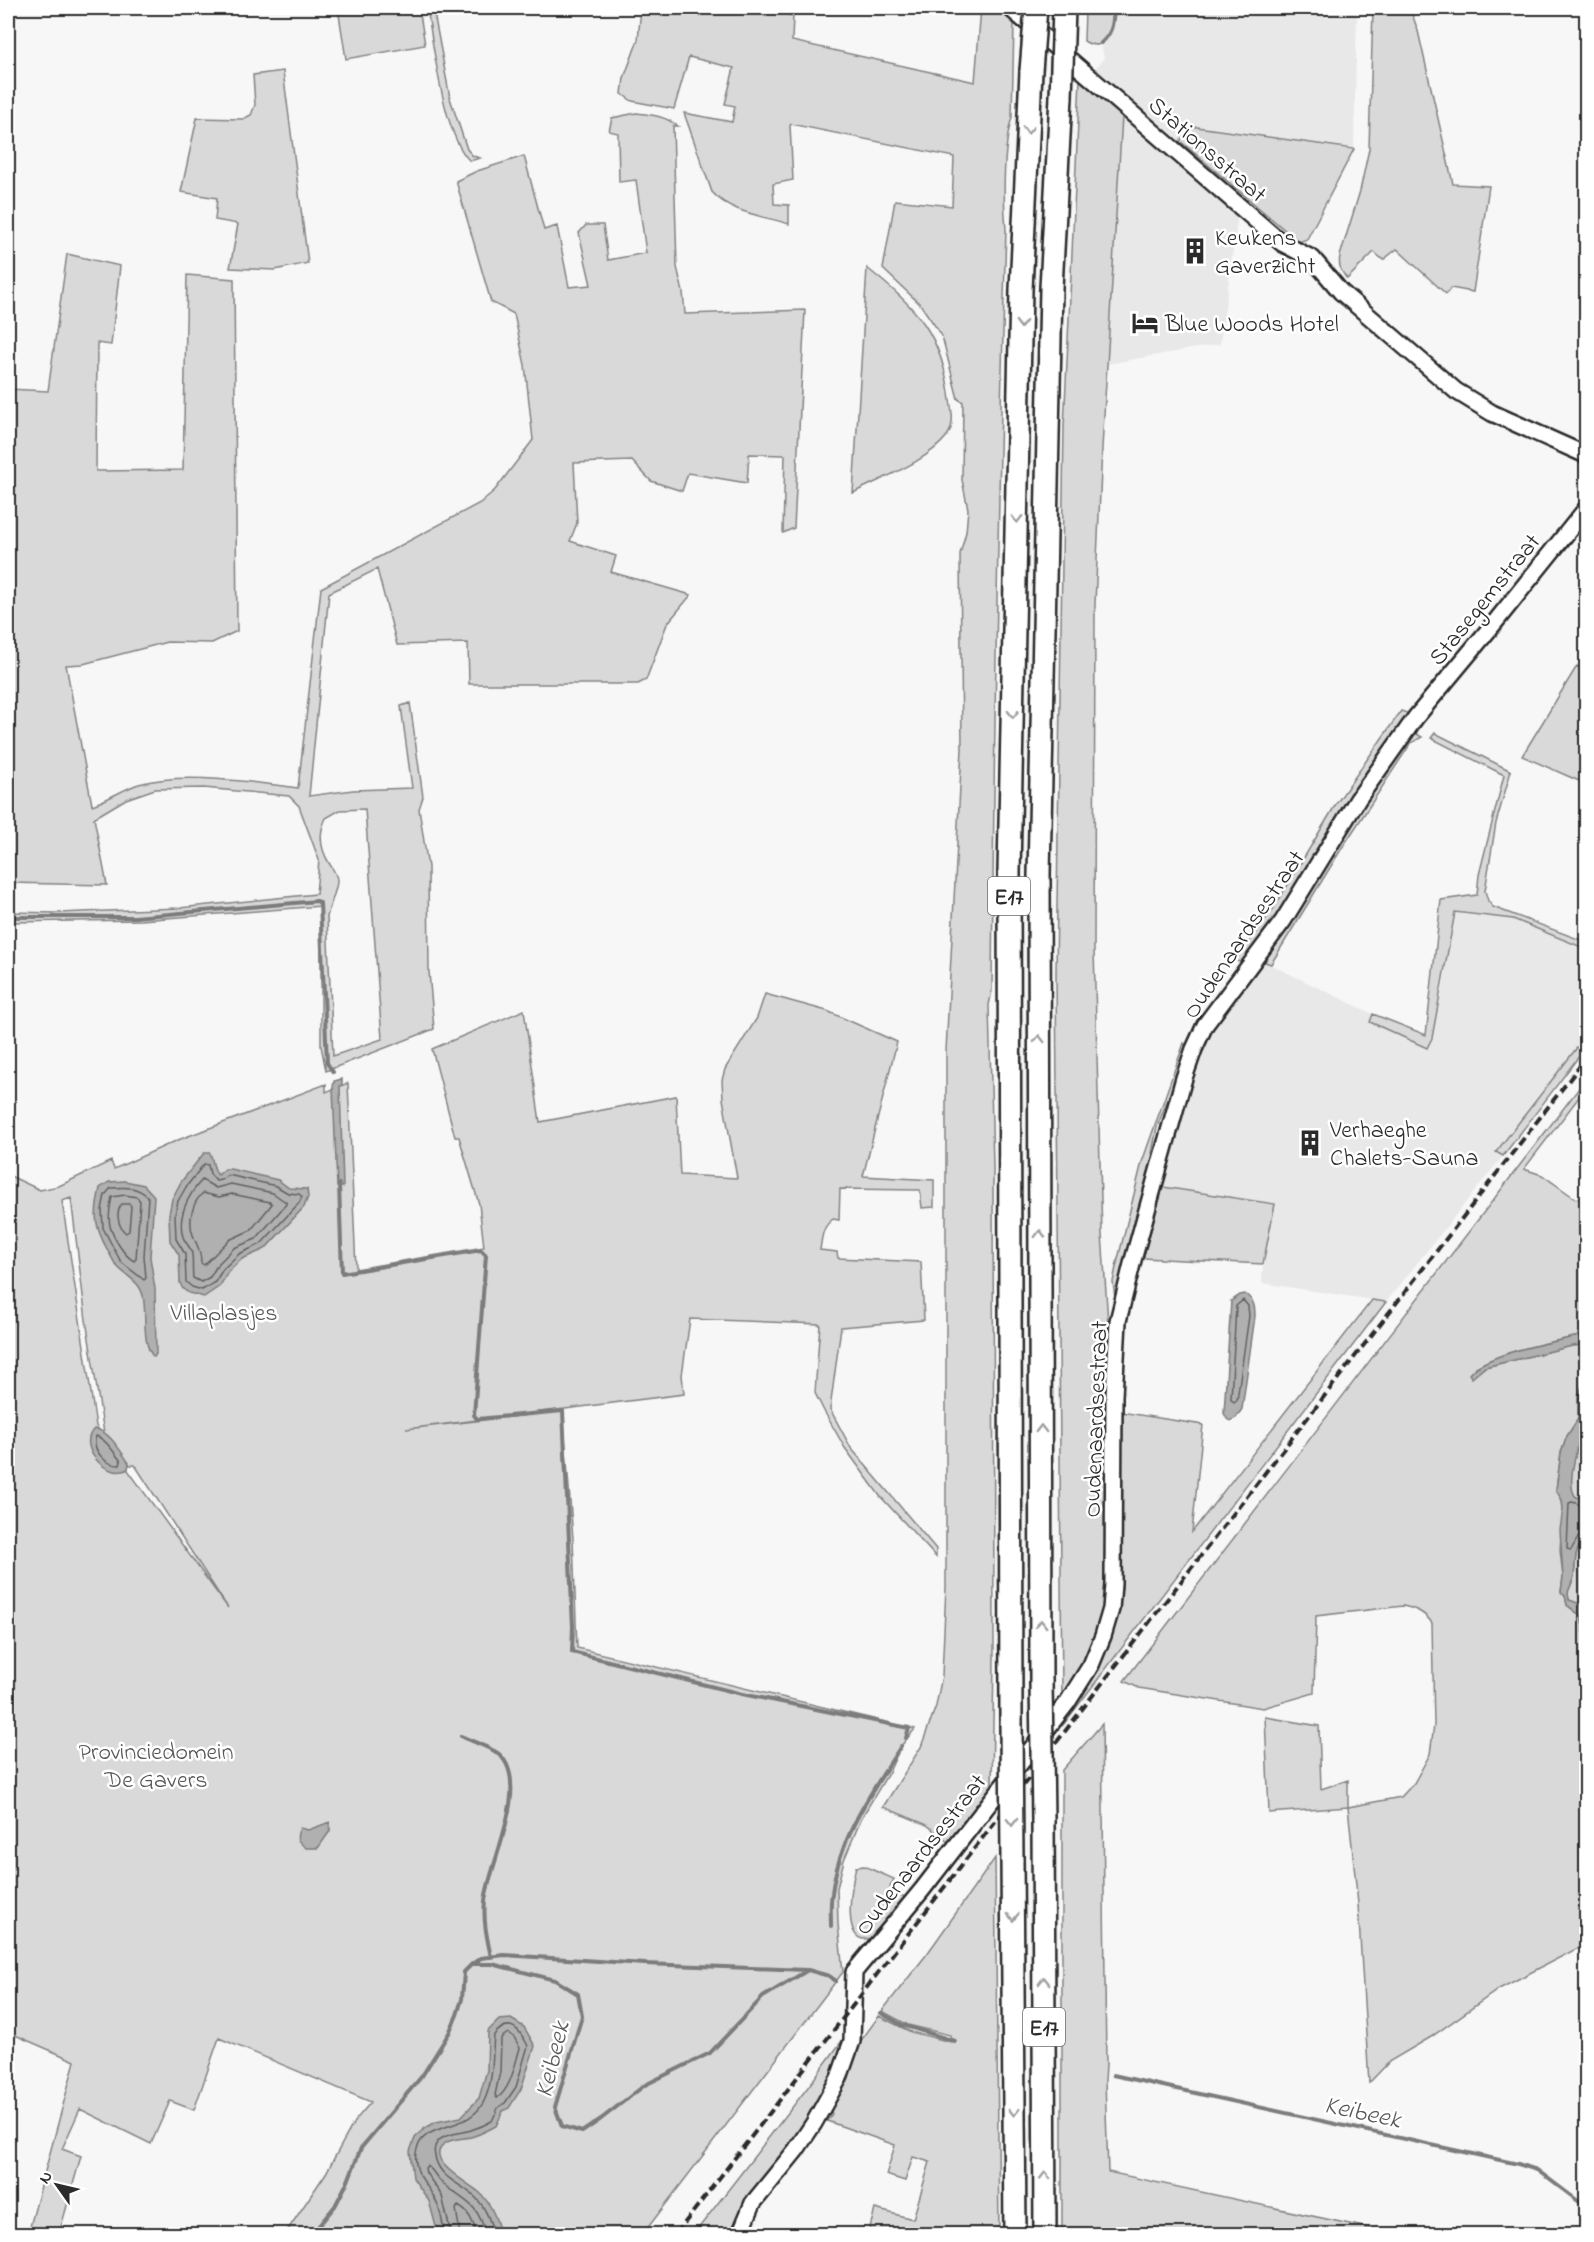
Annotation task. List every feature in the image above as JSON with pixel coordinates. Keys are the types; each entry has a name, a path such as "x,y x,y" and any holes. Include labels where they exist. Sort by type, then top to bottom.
{"highway":[{"name":"E17","path":"1016,2235 1011,1722 1009,872 1021,290 1036,8"},
{"name":"E17","path":"1045,2235 1039,875 1051,288 1064,8"}],"street":[{"name":"Stationsstraat","path":"1010,8 1282,243 1313,259 1341,292 1443,380 1492,413 1587,455"},
{"name":"Stasegemstraat","path":"1416,717 1587,509"},
{"name":"Oudenaardsestraat","path":"740,2235 753,2203 796,2150 839,2078 852,2041 854,1972 922,1890 1060,1713 1091,1665 1111,1609 1113,1584 1114,1396 1118,1321 1184,1078 1205,1025 1283,921 1358,799 1416,717"}],"shaded area":[{"path":"1114,8 1357,8 1354,149 1190,126 1180,141 1095,68 1104,59 1101,43 1108,38 1113,27"},
{"path":"1122,116 1238,215 1220,344 1107,364"},
{"path":"1454,912 1513,919 1586,949 1586,1036 1497,1152 1503,1156 1386,1302 1262,1283 1263,1264 1274,1204 1163,1187 1197,1059 1207,1035 1219,1017 1265,962 1373,1014 1370,1022 1427,1048 1443,987"}],"green space":[{"path":"338,8 419,8 425,45 346,59"},
{"path":"427,8 433,8 450,98 467,149 473,156 480,158 470,161 453,132 436,66"},
{"path":"641,8 762,8 793,16 792,41 975,82 981,8 996,8 1014,22 1012,117 1004,173 1006,230 997,610 992,991 989,1005 993,1166 992,1788 949,1843 927,1825 883,1807 921,1747 936,1706 942,1676 946,1587 946,1051 962,749 960,554 966,532 968,509 962,480 963,402 958,399 942,336 920,304 883,269 895,200 952,206 954,157 791,124 793,180 773,184 774,204 789,205 789,224 728,205 712,192 684,113 732,122 735,106 725,104 734,68 689,57 674,109 632,101 622,94 624,78 638,40"},
{"path":"1083,8 1114,8 1108,36 1099,44 1092,45 1084,41 1085,10"},
{"path":"1373,8 1410,8 1418,31 1453,184 1489,186 1473,292 1451,288 1446,294 1397,249 1383,260 1374,252 1347,279 1340,268 1340,256 1360,191 1369,149"},
{"path":"283,71 308,263 275,270 230,268 238,224 215,220 217,198 181,192 197,118 243,119 251,115 255,105 253,75"},
{"path":"1080,79 1122,116 1095,604 1094,950 1102,1234 1108,1322 1107,1585 1098,1632 1082,1667 1062,1697 1056,972 1064,427"},
{"path":"636,113 653,115 678,126 673,126 677,267 685,314 805,310 794,528 783,533 785,455 749,454 747,483 688,473 682,491 651,481 632,461 574,463 577,523 570,541 616,556 611,572 691,595 667,624 646,680 638,684 469,684 468,643 397,645 377,569 329,593 309,796 353,790 412,788 401,706 410,703 423,797 419,809 428,867 429,972 434,1029 326,1071 321,1046 321,906 141,920 8,922 8,912 59,913 179,908 316,894 319,860 299,806 289,796 204,788 155,789 126,799 94,818 107,885 8,883 8,389 48,391 67,254 120,266 111,345 97,343 96,471 183,470 187,275 234,279 237,631 212,643 167,642 83,664 66,665 92,805 139,784 156,780 218,779 298,788 321,588 480,503 495,490 533,440 525,365 514,314 491,302 456,181 477,171 524,156 544,230 557,226 569,287 591,285 579,233 586,225 603,225 608,260 646,253 636,180 619,182 618,133 609,131 612,118","holes":["365,809 382,1039 333,1056 327,917 337,880 324,852 321,835 326,818 340,810"]},
{"path":"1190,126 1354,149 1307,239 1299,242 1180,141"},
{"path":"867,268 913,310 933,340 941,357 946,377 952,409 952,423 950,432 939,445 917,461 853,493"},
{"path":"1577,666 1586,670 1586,784 1522,756"},
{"path":"1401,711 1407,713 1404,725 1253,952 1242,962 1234,961 1274,908 1336,804"},
{"path":"1415,733 1422,737 1411,743 1342,848 1271,964 1265,962 1329,855 1410,734"},
{"path":"1435,733 1511,771 1496,823 1485,891 1488,901 1493,907 1586,942 1586,949 1513,919 1455,912 1432,1038 1427,1048 1370,1022 1373,1014 1426,1035 1441,900 1477,895 1479,875 1504,775 1431,738"},
{"path":"765,994 827,1011 897,1042 863,1176 934,1180 934,1207 922,1208 920,1190 840,1189 839,1220 833,1219 827,1225 820,1250 837,1252 838,1258 921,1262 924,1320 841,1327 830,1409 851,1448 936,1549 936,1557 880,1496 845,1448 815,1393 820,1324 690,1319 682,1375 684,1394 406,1429 563,1411 573,1539 577,1648 915,1729 901,1746 889,1772 862,1817 844,1860 837,1888 843,1972 643,2234 285,2234 326,2173 354,2122 371,2102 219,2038 194,2110 170,2101 151,2144 80,2109 62,2149 81,2156 59,2234 28,2234 75,2061 8,2032 8,1175 40,1190 59,1186 111,1161 114,1169 178,1140 326,1084 326,1092 348,1083 356,1269 484,1247 479,1204 459,1137 455,1137 432,1049 524,1010 540,1122 676,1096 680,1175 737,1178 723,1099 722,1080 725,1069 757,1018","holes":["71,1198 86,1320 104,1433 130,1465 135,1465 228,1608 96,1426 62,1201"]},
{"path":"1586,1036 1586,1047 1503,1156 1496,1152"},
{"path":"1184,1043 1188,1048 1157,1127 1152,1153 1155,1162 1116,1306 1113,1282 1142,1162"},
{"path":"1586,1079 1586,1088 1524,1169 1542,1175 1576,1199 1586,1196 1586,1338 1584,1335 1528,1347 1501,1356 1476,1367 1472,1377 1485,1367 1572,1346 1582,1345 1586,1350 1583,1367 1584,1382 1578,1397 1578,1419 1567,1436 1561,1453 1556,1489 1562,1500 1563,1509 1560,1550 1563,1577 1561,1592 1565,1594 1567,1605 1581,1616 1586,1642 1586,1944 1499,1989 1431,2037 1390,2061 1369,2083 1358,1904 1348,1807 1401,1797 1414,1783 1430,1754 1434,1725 1432,1623 1426,1616 1412,1608 1403,1606 1316,1616 1314,1693 1263,1708 1139,1688 1124,1681"},
{"path":"1163,1187 1275,1204 1263,1264 1143,1258"},
{"path":"1372,1300 1386,1302 1063,1725 1063,1718 1102,1655 1121,1412 1203,1425 1192,1532"},
{"path":"1586,1407 1586,1500 1584,1501 1573,1495 1571,1486 1575,1451"},
{"path":"1586,1531 1586,1606 1569,1600 1568,1592 1574,1577 1576,1554"},
{"path":"1265,1717 1319,1726 1321,1789 1348,1780 1348,1807 1269,1813"},
{"path":"1102,1724 1108,2172 1396,2234 1062,2234 1062,1770"},
{"path":"995,1858 999,2234 883,2234 869,2231 875,2209 913,2219 930,2162 913,2157 905,2181 886,2175 895,2145 827,2121 832,2114 830,2109 857,2046 879,2016 911,2032 951,2042 950,2035 908,2025 882,2011 927,1954"},
{"path":"864,1866 894,1879 890,1887 907,1899 873,1937 862,1939 855,1934 850,1913 856,1867"},
{"path":"847,2034 831,2080 820,2102 798,2137 756,2189 739,2218 734,2234 694,2234 808,2087"}],"water":[{"path":"342,1079 340,1086 343,1187 337,1187 333,1087 334,1081"},
{"path":"204,1153 210,1153 218,1175 225,1169 230,1169 278,1180 289,1188 307,1189 308,1197 304,1207 265,1249 242,1259 228,1272 220,1286 204,1297 189,1293 180,1283 179,1255 170,1241 169,1214 172,1199 181,1182"},
{"path":"125,1181 144,1185 154,1196 150,1257 155,1289 156,1354 154,1357 147,1345 141,1291 136,1282 115,1263 103,1241 96,1220 100,1188 109,1182"},
{"path":"1245,1294 1253,1303 1255,1316 1242,1409 1236,1418 1230,1421 1224,1413 1231,1301"},
{"path":"1584,1335 1586,1350 1582,1345 1572,1346 1485,1367 1472,1378 1469,1374 1478,1366 1506,1354"},
{"path":"1586,1353 1584,1413 1573,1466 1572,1484 1576,1497 1586,1500 1586,1531 1576,1554 1574,1577 1568,1592 1569,1600 1586,1606 1586,1642 1581,1616 1567,1605 1565,1595 1561,1592 1563,1577 1560,1530 1563,1509 1562,1500 1556,1490 1561,1453 1567,1436 1578,1419 1578,1397 1584,1382 1583,1367"},
{"path":"94,1429 104,1433 114,1442 129,1463 128,1469 111,1470 96,1460 89,1444 89,1436"},
{"path":"330,1822 330,1831 318,1848 306,1848 299,1841 297,1837 300,1828 308,1830"},
{"path":"511,2019 524,2027 535,2046 521,2089 509,2108 503,2111 496,2126 474,2136 450,2141 444,2144 439,2151 444,2165 488,2202 496,2218 500,2234 438,2234 429,2201 413,2178 410,2151 415,2138 425,2128 436,2122 461,2117 479,2098 487,2070 488,2031 499,2020"}],"waterway":[{"path":"1101,43 1113,23 1114,8"},
{"path":"8,917 135,917 317,901 320,903 327,1063 333,1072"},
{"path":"339,1184 342,1273 481,1250 486,1255 474,1415 477,1419 563,1411 573,1627 572,1652 742,1694 909,1728 906,1738"},
{"path":"461,1736 499,1754 508,1767 511,1784 506,1825 485,1901 485,1922 491,1957"},
{"path":"831,1926 831,1897 849,1834 901,1746"},
{"path":"472,1964 481,1958 504,1955 645,1964 807,1970"},
{"name":"Keibeek","path":"312,2234 335,2206 361,2148 422,2076 449,2033 462,1999 464,1972 472,1964 492,1964 555,1980 578,1994 582,2016 555,2107 562,2126 582,2132 645,2085 710,2053 763,1997 808,1970 829,1976 836,1981"},
{"name":"Keibeek","path":"881,2013 902,2025 955,2041"},
{"name":"Keibeek","path":"1113,2075 1518,2164 1537,2170 1586,2207"}],"railway":[{"path":"676,2234 1586,1058"}],"place":[{"name":"Keukens Gaverzicht","path":"1195,251"},
{"name":"Blue Woods Hotel","path":"1145,323"},
{"name":"Verhaeghe Chalets-Sauna","path":"1310,1143"}],"park label":[{"name":"Villaplasjes","path":"224,1312"},
{"name":"Provinciedomein De Gavers","path":"156,1765"}]}
